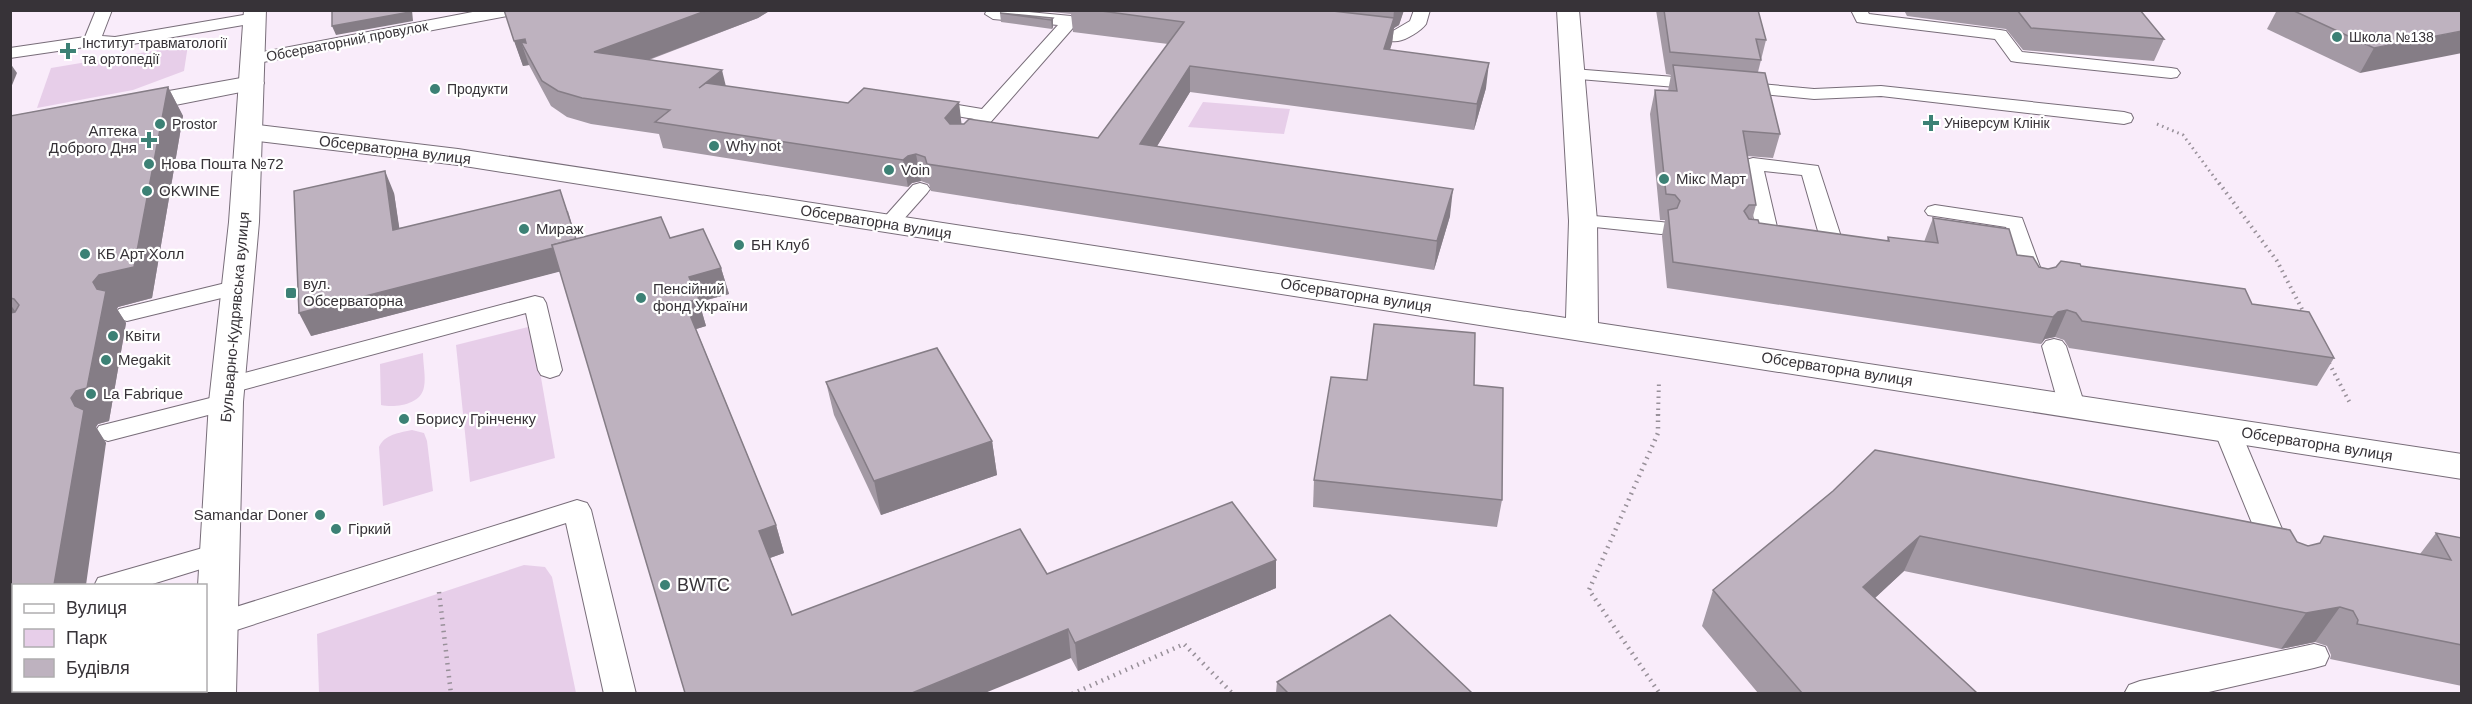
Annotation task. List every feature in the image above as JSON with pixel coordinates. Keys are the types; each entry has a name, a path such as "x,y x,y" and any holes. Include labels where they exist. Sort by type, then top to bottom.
{"street":[{"path":"1568,10 1583,221 1582,329"},
{"name":"Бульварно-Кудрявська вулиця","path":"214,693 227,394 250,132 255,14"},
{"path":"101,112 252,71"},
{"name":"Обсерваторна вулиця","path":"250,132 458,157 2462,466"}],"lane":[{"path":"92,41 104,10"},
{"name":"Обсерваторний провулок","path":"252,71 512,10"},
{"path":"1338,30 1396,36 1418,24 1422,10"},
{"path":"1859,10 1863,18 2000,34 2017,57 2171,73"},
{"path":"10,53 92,41 115,42 255,14"},
{"path":"961,144 1071,21 993,14"},
{"path":"1573,74 1814,94 1881,91 2124,118"},
{"path":"906,103 987,115"},
{"path":"1753,164 1811,170 1833,246 1760,239 1753,164"},
{"path":"888,225 920,189"},
{"path":"1935,211 2015,222 2036,285"},
{"path":"1583,221 1661,228"},
{"path":"127,314 238,287"},
{"path":"108,432 227,394 535,303 550,370"},
{"path":"2054,346 2072,406"},
{"path":"2227,430 2285,568"},
{"path":"218,624 577,510 620,693"},
{"path":"112,584 220,554"},
{"path":"2140,693 2314,656"}],"path":[{"path":"2124,118 2153,122 2183,135 2277,261 2308,322"},
{"path":"2324,353 2351,405"},
{"path":"1659,373 1658,433 1589,590 1660,693"},
{"path":"438,586 451,693"},
{"path":"1072,693 1184,644 1233,693"}],"green space":[{"path":"188,45 184,71 133,90 37,108 51,68"},
{"path":"1203,102 1290,109 1284,134 1188,127"},
{"path":"532,326 555,458 470,482 456,345"},
{"path":"423,353 425,379 422,393 418,398 407,404 381,405 380,364"},
{"path":"412,430 424,433 427,441 433,491 383,506 379,447 385,439 397,433"},
{"path":"524,565 545,567 552,577 576,693 319,693 317,634"}],"building":[{"path":"332,10 410,10 410,12 332,26"},
{"path":"504,10 708,10 594,52 722,70 699,88 706,83 848,103 864,88 959,102 945,118 950,124 964,124 969,119 1098,138 1184,22 1094,10 1324,10 1394,18 1384,49 1489,63 1477,104 1190,66 1140,144 1453,189 1437,241 927,164 925,157 916,154 903,160 655,122 670,110 582,98 558,91 542,81 521,42 526,43 525,39 514,41"},
{"path":"1664,10 1758,10 1766,40 1756,39 1761,60 1670,52"},
{"path":"2017,10 2140,10 2164,39 2031,28"},
{"path":"2292,10 2462,10 2462,31 2374,48"},
{"path":"1000,13 1053,18 1051,20"},
{"path":"1673,65 1765,73 1780,134 1743,131 1756,205 1749,205 1744,211 1749,219 1758,220 1759,223 1889,241 1888,237 1938,243 1933,218 2009,229 2017,255 2033,257 2039,267 2048,269 2056,267 2061,261 2081,266 2245,289 2252,304 2309,312 2334,358 2082,321 2076,313 2067,310 2058,312 2053,317 1673,262 1668,210 1677,208 1680,201 1675,195 1666,194 1655,90 1677,91"},
{"path":"168,87 134,267 99,275 93,282 97,289 106,291 87,388 76,391 71,398 75,406 84,410 54,584 12,584 12,692 32,693 10,693 10,313 15,312 19,305 10,298 10,116"},
{"path":"385,171 393,230 560,190 576,239 552,245 553,248 299,313 294,191"},
{"path":"661,217 670,238 703,229 721,268 689,277 699,299 685,303 776,525 759,531 792,615 1020,529 1047,574 1232,502 1276,560 1075,643 1068,629 912,693 685,693 552,245"},
{"path":"1374,324 1475,333 1474,385 1503,388 1502,500 1314,480 1331,377 1367,380"},
{"path":"937,348 992,441 874,481 826,382"},
{"path":"1875,450 2290,530 2297,542 2308,546 2320,543 2324,536 2451,560 2436,533 2462,538 2462,645 2357,624 2358,620 2353,611 2340,607 2306,613 1920,536 1863,587 1977,693 1802,693 1713,590 1833,491"},
{"path":"1390,615 1472,693 1288,693 1277,682"}],"place":[{"name":"Школа №138","path":"2337,37"},
{"name":"Інститут травматології та ортопедії","path":"68,51"},
{"name":"Продукти","path":"435,89"},
{"name":"Універсум Клінік","path":"1931,123"},
{"name":"Prostor","path":"160,124"},
{"name":"Аптека Доброго Дня","path":"149,140"},
{"name":"Why not","path":"714,146"},
{"name":"Нова Пошта №72","path":"149,164"},
{"name":"Voin","path":"889,170"},
{"name":"Мікс Март","path":"1664,179"},
{"name":"OKWINE","path":"147,191"},
{"name":"Мираж","path":"524,229"},
{"name":"БН Клуб","path":"739,245"},
{"name":"КБ Арт Холл","path":"85,254"},
{"name":"вул. Обсерваторна","path":"291,293"},
{"name":"Пенсійний фонд України","path":"641,298"},
{"name":"Квіти","path":"113,336"},
{"name":"Megakit","path":"106,360"},
{"name":"La Fabrique","path":"91,394"},
{"name":"Борису Грінченку","path":"404,419"},
{"name":"Samandar Doner","path":"320,515"},
{"name":"Гіркий","path":"336,529"},
{"name":"BWTC","path":"665,585"}]}
